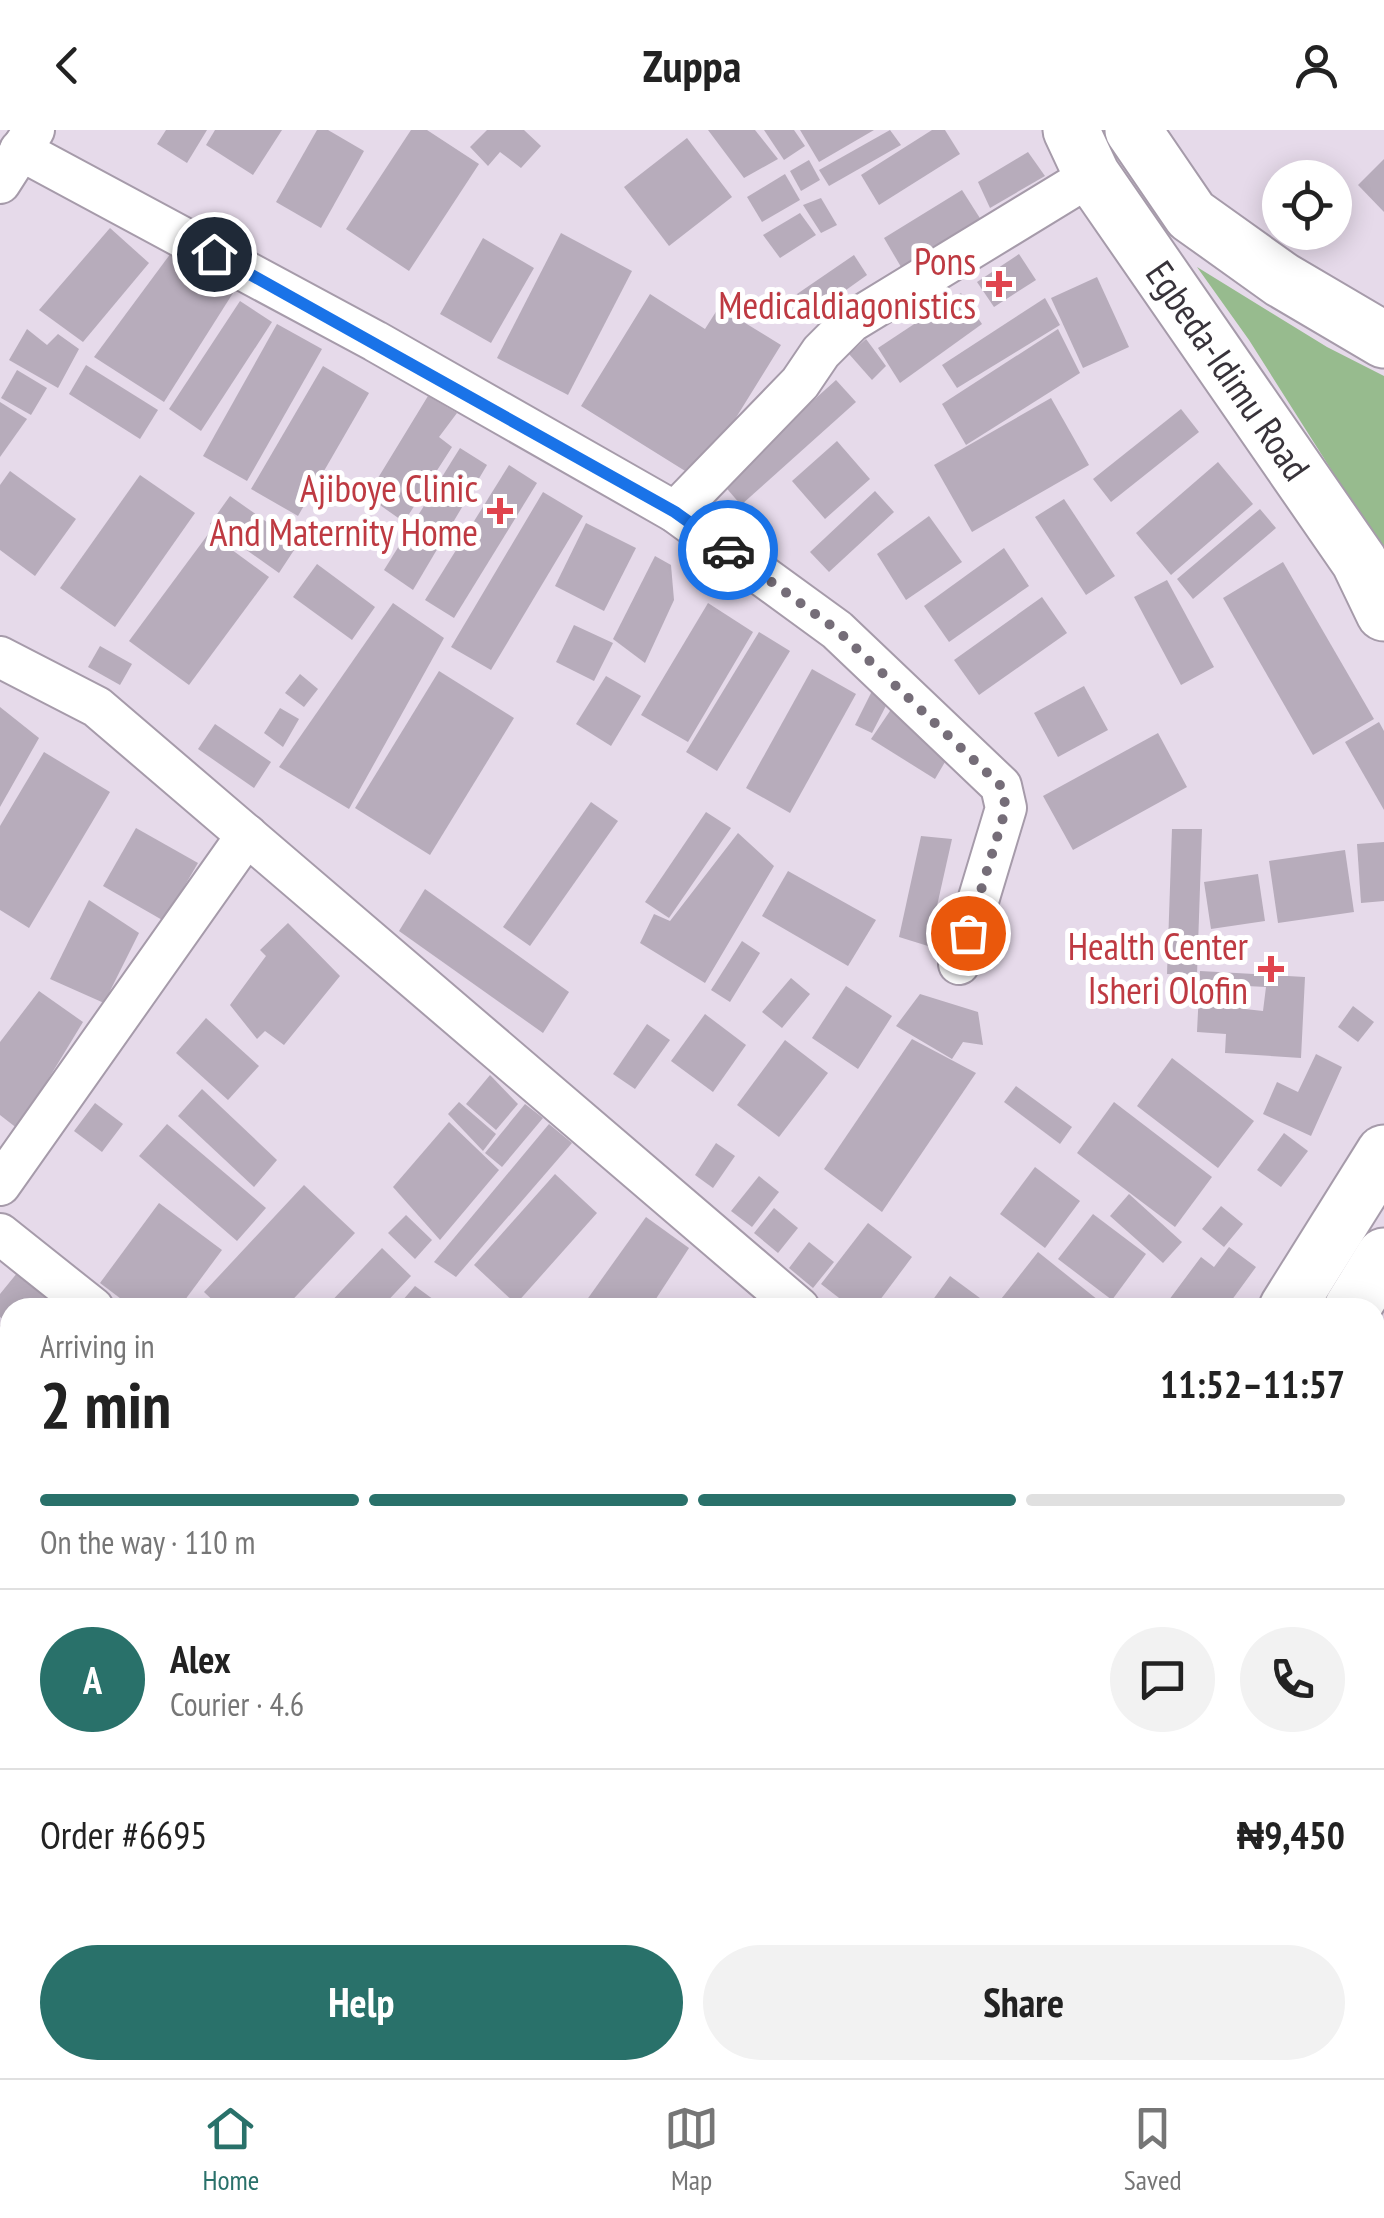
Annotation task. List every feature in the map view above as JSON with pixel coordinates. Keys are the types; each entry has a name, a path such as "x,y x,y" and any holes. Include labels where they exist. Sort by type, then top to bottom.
{"main road":[{"name":"Egbeda-Idimu Road","path":"1133,130 1191,215 1282,280 1384,340"},
{"name":"Egbeda-Idimu Road","path":"1082,152 1359,561 1384,614"},
{"path":"1293,1298 1384,1153"},
{"path":"1358,1298 1384,1256"}],"street":[{"path":"675,512 800,383 821,352 851,322 1082,152"},
{"path":"18,154 375,341 675,512 837,630 1001,786 1006,808 959,964"},
{"path":"0,657 97,707 787,1298"},
{"path":"0,1186 247,835"},
{"path":"0,1234 80,1298"},
{"path":"0,1887 0,1898"}],"green space":[{"path":"1197,267 1327,347 1384,376 1384,553 1249,340"}],"building":[{"path":"166,130 207,130 187,163 157,144"},
{"path":"215,130 282,130 253,175 206,145"},
{"path":"317,130 328,130 364,151 321,228 276,202"},
{"path":"411,130 427,130 479,164 409,271 346,229"},
{"path":"487,130 524,130 541,146 521,168 500,152 488,166 470,147"},
{"path":"708,130 755,130 778,159 744,178"},
{"path":"764,130 794,130 805,146 784,160"},
{"path":"800,130 874,130 819,162"},
{"path":"890,130 901,145 829,186 819,170"},
{"path":"932,130 945,130 960,154 879,205 861,175"},
{"path":"687,138 732,197 669,246 624,187"},
{"path":"1028,152 1045,176 990,208 978,182"},
{"path":"1384,159 1384,212 1358,185"},
{"path":"809,160 820,180 801,191 790,171"},
{"path":"785,174 800,200 762,222 747,197"},
{"path":"962,190 983,223 904,272 884,238"},
{"path":"821,198 837,225 821,233 803,205"},
{"path":"800,213 816,235 780,258 763,235"},
{"path":"110,228 149,263 83,342 39,310"},
{"path":"561,233 632,271 568,395 497,358"},
{"path":"483,238 534,268 491,343 440,314"},
{"path":"171,253 233,293 164,402 94,357"},
{"path":"1019,254 1036,280 994,307 977,282"},
{"path":"854,255 867,275 811,315 797,294"},
{"path":"1097,277 1129,347 1083,368 1051,298"},
{"path":"961,293 982,324 900,383 878,348"},
{"path":"650,294 705,329 719,307 781,345 698,479 581,406"},
{"path":"1045,298 1060,325 957,388 942,365"},
{"path":"240,301 272,322 201,431 169,409"},
{"path":"277,324 322,349 247,481 203,456"},
{"path":"27,329 47,345 58,334 79,349 58,388 9,360"},
{"path":"1058,329 1080,373 966,445 942,404"},
{"path":"866,339 886,366 872,380 849,354"},
{"path":"86,365 158,410 140,439 69,394"},
{"path":"323,366 369,393 298,516 251,489"},
{"path":"17,370 47,388 31,415 1,398"},
{"path":"836,380 856,402 741,505 722,483"},
{"path":"428,396 457,413 439,437 452,447 404,522 367,496"},
{"path":"1051,398 1089,465 972,532 934,465"},
{"path":"0,402 27,419 0,457"},
{"path":"1181,409 1199,432 1111,502 1093,479"},
{"path":"837,441 870,479 825,519 792,481"},
{"path":"460,448 487,465 413,590 384,570"},
{"path":"1218,462 1253,504 1171,575 1136,533"},
{"path":"509,465 537,483 454,618 425,600"},
{"path":"10,471 76,519 35,576 0,550 0,485"},
{"path":"140,475 195,513 115,627 60,588"},
{"path":"875,491 894,512 829,572 810,552"},
{"path":"543,492 583,516 491,670 451,647"},
{"path":"230,496 298,544 279,573 210,524"},
{"path":"1064,499 1115,576 1086,595 1035,517"},
{"path":"1260,509 1276,528 1193,599 1177,579"},
{"path":"929,516 962,562 906,600 877,554"},
{"path":"586,523 636,548 604,611 555,586"},
{"path":"209,533 269,577 189,685 129,641"},
{"path":"1004,548 1029,586 949,642 924,606"},
{"path":"655,556 671,565 674,600 645,663 613,639"},
{"path":"1283,562 1374,719 1313,755 1223,598"},
{"path":"317,564 375,607 352,640 293,597"},
{"path":"1167,580 1214,667 1181,685 1134,597"},
{"path":"1042,597 1067,633 979,695 954,660"},
{"path":"393,603 444,638 349,809 279,767"},
{"path":"708,603 753,632 688,742 641,715"},
{"path":"574,625 613,643 594,681 556,662"},
{"path":"759,632 790,651 717,771 686,752"},
{"path":"100,646 132,664 120,685 88,667"},
{"path":"812,669 856,694 790,813 746,788"},
{"path":"439,671 514,718 430,855 355,808"},
{"path":"300,674 318,689 304,707 285,693"},
{"path":"606,676 641,696 611,746 576,724"},
{"path":"1084,686 1108,730 1058,757 1034,713"},
{"path":"873,689 890,698 872,733 855,725"},
{"path":"0,707 39,738 0,807"},
{"path":"280,708 299,719 283,747 264,733"},
{"path":"892,708 952,750 935,779 871,739"},
{"path":"1379,722 1384,731 1384,810 1345,742"},
{"path":"215,724 271,762 254,788 198,749"},
{"path":"1158,733 1187,787 1073,850 1043,796"},
{"path":"44,752 110,792 29,928 0,910 0,826"},
{"path":"591,802 618,821 530,946 503,927"},
{"path":"706,812 731,828 669,918 645,902"},
{"path":"136,828 198,863 164,921 103,886"},
{"path":"1172,829 1202,829 1197,975 1167,974"},
{"path":"738,833 774,866 705,983 640,943 654,914 670,921"},
{"path":"921,836 952,839 928,946 899,937"},
{"path":"1384,842 1384,901 1361,903 1357,844"},
{"path":"1345,850 1354,912 1278,923 1269,861"},
{"path":"788,871 876,920 848,966 762,916"},
{"path":"1258,874 1265,921 1211,929 1204,882"},
{"path":"425,889 569,992 543,1033 399,931"},
{"path":"89,900 139,933 104,1003 50,979"},
{"path":"288,923 340,976 284,1045 265,1031 257,1039 230,1005 266,956 260,950"},
{"path":"742,941 760,953 730,1002 711,990"},
{"path":"1200,971 1305,977 1301,1058 1225,1053 1226,1034 1197,1032","holes":["1247,986 1266,987 1263,1011 1245,1009"]},
{"path":"791,978 810,994 782,1028 762,1012"},
{"path":"846,986 892,1016 858,1069 812,1038"},
{"path":"39,991 83,1022 18,1129 0,1115 0,1042"},
{"path":"920,994 978,1012 983,1045 963,1042 952,1059 896,1026"},
{"path":"1353,1006 1374,1022 1358,1042 1338,1027"},
{"path":"705,1014 746,1045 713,1092 671,1061"},
{"path":"206,1018 259,1066 228,1100 176,1053"},
{"path":"647,1024 670,1040 635,1089 613,1074"},
{"path":"912,1039 976,1073 882,1212 824,1169"},
{"path":"785,1040 828,1073 779,1137 737,1105"},
{"path":"1316,1054 1342,1067 1311,1136 1263,1114 1277,1082 1298,1092"},
{"path":"1172,1058 1254,1121 1218,1168 1137,1106"},
{"path":"490,1075 518,1104 496,1130 466,1104"},
{"path":"1016,1086 1072,1127 1060,1144 1004,1102"},
{"path":"202,1089 277,1160 254,1187 178,1116"},
{"path":"459,1102 496,1134 483,1151 448,1114"},
{"path":"1114,1102 1212,1177 1175,1227 1077,1153"},
{"path":"95,1103 123,1124 102,1152 74,1131"},
{"path":"525,1104 543,1118 502,1167 485,1153"},
{"path":"449,1122 499,1170 440,1240 393,1187"},
{"path":"167,1124 266,1208 237,1241 139,1156"},
{"path":"549,1124 572,1143 456,1277 434,1262"},
{"path":"1284,1133 1308,1151 1281,1187 1257,1170"},
{"path":"716,1143 735,1156 713,1188 695,1175"},
{"path":"1035,1167 1080,1201 1045,1248 1000,1214"},
{"path":"555,1174 597,1213 521,1298 510,1298 474,1265"},
{"path":"759,1176 779,1192 752,1227 731,1211"},
{"path":"304,1185 355,1233 294,1298 210,1298 204,1292"},
{"path":"1129,1194 1182,1242 1163,1263 1110,1216"},
{"path":"159,1203 222,1250 186,1298 120,1298 100,1283"},
{"path":"1221,1206 1243,1224 1224,1247 1202,1229"},
{"path":"774,1208 798,1228 778,1253 754,1233"},
{"path":"1093,1214 1146,1254 1113,1298 1058,1259"},
{"path":"406,1215 432,1240 415,1259 388,1233"},
{"path":"646,1217 689,1248 656,1298 588,1298"},
{"path":"868,1223 912,1257 881,1298 839,1298 821,1284"},
{"path":"809,1242 834,1262 813,1288 789,1268"},
{"path":"1229,1247 1256,1267 1233,1298 1170,1298 1201,1257 1214,1267"},
{"path":"382,1248 411,1276 390,1298 334,1298"},
{"path":"1038,1252 1096,1298 1002,1298"},
{"path":"22,1267 61,1298 0,1298"},
{"path":"950,1276 980,1298 934,1298"},
{"path":"415,1286 431,1298 405,1298"}],"way so far":[{"path":"728,550 837,630 1001,786 1006,808 968,933"}],"place":[{"name":"Pons Medicaldiagonistics","path":"999,284"},
{"name":"Ajiboye Clinic And Maternity Home","path":"500,511"},
{"name":"Health Center Isheri Olofin","path":"1271,969"}],"route":[{"path":"214,254 675,512 728,550"}]}
